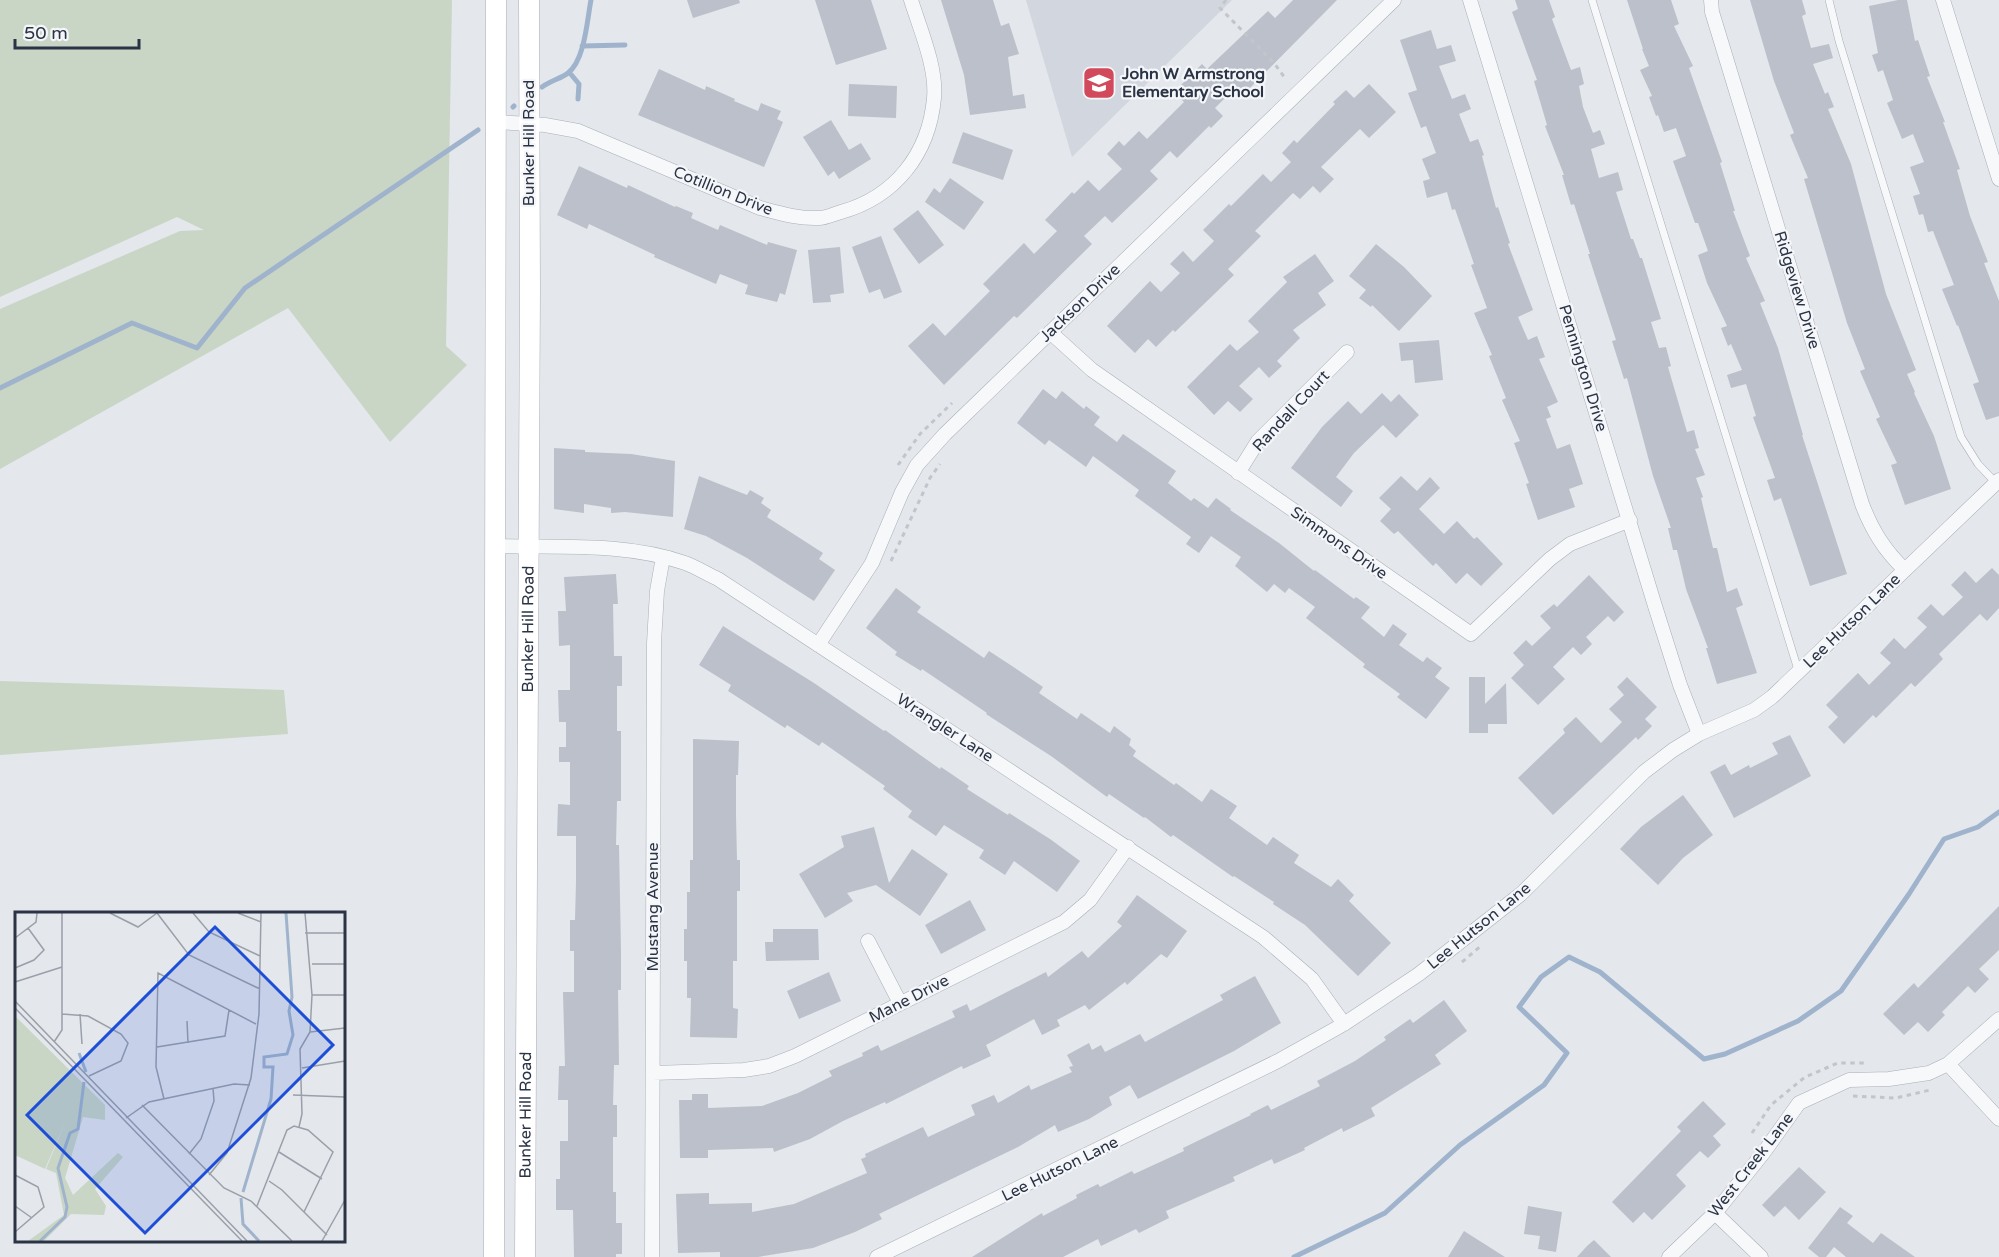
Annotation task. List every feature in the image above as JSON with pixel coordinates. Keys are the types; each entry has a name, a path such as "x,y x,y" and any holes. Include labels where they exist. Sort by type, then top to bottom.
{"main road":[{"name":"Bunker Hill Road","path":"494,1257 496,0"},
{"name":"Bunker Hill Road","path":"525,1257 530,290 529,0"}],"street":[{"name":"Cotillion Drive","path":"496,122 551,126 578,131 760,208 789,216 820,218 849,210 874,199 900,178 918,155 927,131 934,98 932,73 912,0"},
{"name":"Jackson Drive","path":"818,645 872,563 902,492 917,465 945,434 1394,0"},
{"name":"Pennington Drive","path":"1470,0 1680,686 1700,734"},
{"name":"Ridgeview Drive","path":"1711,0 1712,12 1862,504 1880,541 1905,570"},
{"path":"1943,0 1999,179"},
{"name":"Simmons Drive","path":"1050,332 1092,370 1471,634 1550,558 1569,544 1630,520"},
{"name":"Randall Court","path":"1238,472 1258,441 1347,352"},
{"name":"Lee Hutson Lane","path":"877,1257 1257,1071 1344,1024 1419,974 1521,894 1644,772 1673,750 1700,734 1754,710 1799,672 1998,482"},
{"name":"Wrangler Lane","path":"496,546 617,549 685,563 718,579 1263,937 1312,979 1344,1024"},
{"name":"Mustang Avenue","path":"652,1257 654,643 657,591 663,557"},
{"name":"Mane Drive","path":"653,1073 744,1070 770,1066 795,1056 1064,922 1090,900 1128,847"},
{"path":"868,941 900,1003"},
{"name":"West Creek Lane","path":"1669,1257 1715,1213 1764,1152 1798,1103 1849,1080 1929,1073 1948,1064 1999,1018"},
{"path":"1948,1064 1999,1119"},
{"path":"1715,1213 1761,1257"}],"lane":[{"path":"1592,0 1799,672"},
{"path":"1829,0 1839,41 1961,437 1978,464 1998,482"}],"path":[{"path":"1226,0 1220,8 1274,63 1285,78"},
{"path":"891,561 930,478 943,460"},
{"path":"1845,1096 1896,1098 1932,1089"}],"shaded area":[{"name":"John W Armstrong Elementary School","path":"1026,0 1232,0 1072,157"}],"green space":[{"path":"0,0 452,0 446,346 467,365 390,442 288,308 0,469 0,309 180,231 204,230 177,217 0,297"},
{"path":"0,681 284,690 288,734 0,755"}],"building":[{"path":"687,0 739,0 740,3 693,18"},
{"path":"815,0 871,0 887,49 836,65"},
{"path":"941,0 993,0 1001,26 1009,23 1019,54 1008,57 1013,96 1024,94 1026,108 970,115 964,75"},
{"path":"1293,0 1337,0 1243,95 1235,88 1215,108 1223,116 1211,128 1209,126 1177,158 1170,151 1150,171 1158,179 1112,223 1105,216 1084,236 1092,244 1017,318 1014,316 944,385 908,346 933,323 945,336 990,291 983,284 1024,243 1034,254 1057,231 1045,220 1072,192 1074,194 1088,180 1099,191 1122,169 1107,154 1119,141 1124,146 1139,131 1147,139 1184,102 1174,92 1202,64 1207,69 1268,11 1275,18"},
{"path":"1515,0 1549,0 1555,17 1552,19 1571,70 1580,67 1584,84 1579,86 1583,107 1593,133 1600,130 1605,144 1591,149 1599,178 1618,172 1623,190 1616,192 1631,239 1642,258 1661,319 1651,322 1659,348 1666,347 1671,366 1668,367 1687,432 1694,430 1699,448 1695,449 1705,475 1696,478 1703,497 1701,498 1713,548 1717,548 1727,592 1737,588 1743,605 1736,608 1757,673 1717,684 1706,648 1708,648 1686,589 1677,550 1673,550 1668,528 1671,528 1653,476 1627,378 1624,379 1612,341 1616,340 1588,254 1590,254 1545,126 1547,125 1534,81 1537,80 1512,12 1518,9"},
{"path":"1627,0 1671,0 1679,24 1674,26 1693,66 1689,68 1722,162 1720,163 1735,211 1733,211 1750,256 1746,258 1765,301 1760,303 1778,348 1802,435 1847,574 1810,586 1781,498 1774,501 1767,480 1775,478 1753,417 1756,416 1746,384 1731,388 1727,375 1742,370 1721,328 1727,326 1707,283 1698,255 1708,251 1698,223 1695,223 1673,161 1686,156 1676,128 1664,132 1658,115 1656,116 1649,97 1652,96 1640,70 1649,66"},
{"path":"1750,0 1802,0 1806,14 1802,16 1811,48 1829,44 1833,58 1813,64 1825,94 1828,92 1834,107 1828,109 1851,164 1886,294 1916,370 1907,374 1934,436 1951,489 1905,505 1891,465 1897,463 1876,419 1880,417 1860,371 1865,369 1847,323 1804,179 1808,178 1790,135 1794,133 1774,81"},
{"path":"1907,0 1915,41 1918,40 1930,76 1927,77 1945,122 1943,122 1960,169 1957,170 1970,216 1988,262 1984,263 1999,301 1999,416 1986,420 1973,384 1979,382 1942,289 1954,285 1933,231 1928,232 1923,214 1919,215 1913,196 1920,194 1910,167 1924,162 1913,134 1902,139 1887,103 1893,100 1883,70 1878,72 1872,55 1878,53 1869,6"},
{"path":"1431,30 1437,49 1451,45 1456,61 1439,66 1452,99 1465,94 1471,109 1459,114 1470,142 1478,139 1496,208 1498,207 1510,243 1508,244 1533,310 1518,317 1528,340 1537,336 1545,357 1539,359 1558,402 1547,407 1551,417 1546,419 1557,449 1570,444 1583,484 1569,489 1575,507 1538,520 1526,484 1529,483 1514,443 1520,441 1502,400 1506,398 1489,356 1492,355 1474,313 1487,308 1471,265 1474,264 1447,192 1427,198 1423,181 1430,179 1422,159 1436,153 1426,126 1421,128 1408,93 1417,90 1400,40"},
{"path":"659,69 705,90 706,86 758,111 761,103 781,111 777,119 783,122 764,167 638,115"},
{"path":"849,84 897,86 896,118 848,116"},
{"path":"1369,84 1396,112 1369,138 1360,129 1321,167 1334,179 1320,193 1313,186 1300,199 1293,193 1255,231 1261,236 1228,269 1234,275 1175,332 1173,330 1156,347 1148,339 1135,353 1107,326 1150,281 1161,292 1180,273 1170,264 1183,251 1193,262 1214,241 1203,230 1229,204 1231,206 1263,174 1271,182 1291,162 1282,153 1294,140 1297,143 1346,90 1354,98"},
{"path":"831,120 849,150 861,143 871,159 839,179 834,171 828,176 803,137"},
{"path":"963,132 1013,150 1003,180 952,163"},
{"path":"579,166 627,188 628,185 693,213 691,218 718,230 720,225 767,245 768,242 797,250 785,295 780,293 777,302 745,294 748,285 720,274 716,284 654,257 655,255 589,224 587,229 557,215"},
{"path":"950,178 984,202 964,230 925,202 934,188 940,193"},
{"path":"918,210 944,245 919,264 893,229"},
{"path":"881,236 902,292 884,299 880,289 869,293 852,247"},
{"path":"1376,244 1404,267 1432,296 1399,331 1372,305 1371,307 1359,298 1366,290 1349,276"},
{"path":"840,247 844,293 830,295 831,302 813,303 808,250"},
{"path":"1315,254 1334,281 1318,293 1326,305 1293,330 1300,338 1277,361 1282,366 1269,378 1259,367 1239,386 1253,399 1240,412 1228,401 1214,415 1187,387 1230,344 1237,351 1259,332 1248,321 1287,282 1283,277"},
{"path":"1439,340 1443,380 1415,383 1413,360 1401,361 1399,343"},
{"path":"1043,389 1056,399 1062,391 1084,409 1086,406 1100,417 1094,425 1117,442 1123,434 1176,471 1168,483 1191,501 1194,498 1208,508 1216,498 1314,571 1354,599 1356,597 1370,607 1361,618 1384,637 1393,624 1407,634 1399,645 1423,662 1427,657 1442,668 1435,677 1450,688 1426,719 1397,697 1400,694 1363,667 1365,664 1306,618 1315,607 1289,588 1285,593 1274,584 1267,592 1235,566 1241,557 1211,536 1199,553 1186,544 1191,537 1135,496 1139,490 1093,456 1086,467 1049,440 1045,445 1017,423"},
{"path":"1382,393 1391,402 1399,394 1419,415 1396,438 1383,425 1354,453 1336,477 1353,491 1341,507 1291,468 1322,427 1348,401 1361,414"},
{"path":"554,448 631,454 675,461 673,517 625,512 611,513 611,508 584,504 584,513 554,509"},
{"path":"699,476 747,495 750,490 764,498 761,503 771,510 767,517 823,553 819,559 835,570 814,601 747,558 706,536 684,529"},
{"path":"1401,476 1417,491 1430,477 1440,488 1419,509 1444,534 1457,521 1474,539 1477,537 1503,564 1481,586 1467,573 1456,584 1436,563 1433,566 1398,531 1394,534 1380,521 1391,509 1379,498"},
{"path":"1992,568 1999,575 1999,608 1987,621 1980,614 1939,654 1943,659 1915,687 1911,683 1876,718 1873,715 1844,744 1828,727 1838,717 1826,705 1858,673 1869,685 1891,663 1880,653 1894,638 1905,649 1927,627 1917,618 1931,604 1943,616 1963,597 1951,585 1965,571 1976,583"},
{"path":"616,574 618,604 613,604 614,656 622,656 622,686 617,686 617,731 621,731 621,801 617,801 616,845 619,845 621,990 618,990 619,1065 614,1065 613,1105 617,1105 617,1137 613,1137 613,1192 616,1192 616,1223 622,1223 622,1254 616,1254 616,1257 574,1257 573,1210 556,1210 556,1179 560,1179 560,1141 568,1141 568,1100 558,1100 559,1066 565,1066 563,992 574,992 574,951 570,951 570,920 575,920 576,882 576,836 557,836 558,804 570,805 570,762 559,762 559,747 566,747 566,722 559,722 558,690 570,690 570,645 559,646 558,611 566,611 564,577"},
{"path":"1589,575 1624,612 1614,622 1608,616 1586,637 1592,644 1581,655 1573,647 1553,667 1565,679 1538,705 1511,678 1524,665 1513,653 1526,640 1532,646 1551,628 1540,616 1554,604 1557,607"},
{"path":"896,588 921,607 917,612 984,658 989,651 1015,668 1043,687 1039,693 1077,719 1081,713 1110,733 1114,726 1131,739 1129,745 1136,751 1133,756 1174,785 1176,783 1202,802 1211,789 1237,806 1229,818 1267,845 1273,837 1299,855 1294,863 1331,887 1338,879 1354,895 1349,901 1391,943 1358,976 1305,925 1273,904 1274,902 1233,877 1173,835 1171,837 1109,794 1107,797 1051,756 922,669 921,671 895,655 897,652 866,628"},
{"path":"723,626 814,683 940,769 941,767 969,786 967,789 1050,839 1080,861 1057,892 1014,861 1005,875 979,858 984,850 944,825 936,836 908,817 912,811 883,789 885,786 822,742 819,746 787,725 785,728 728,691 731,685 699,665"},
{"path":"1469,677 1485,677 1485,704 1506,683 1507,724 1488,724 1488,733 1469,733"},
{"path":"1627,677 1657,707 1645,719 1652,726 1638,740 1636,737 1553,815 1518,778 1565,733 1563,729 1576,717 1601,743 1622,722 1609,709 1624,695 1617,687"},
{"path":"1790,735 1811,776 1734,818 1710,772 1725,764 1731,775 1749,765 1750,768 1778,754 1772,743"},
{"path":"693,739 739,741 736,816 740,891 737,891 737,961 733,961 733,1008 738,1009 737,1038 690,1037 691,998 687,998 684,929 687,929 690,860 693,860"},
{"path":"1683,795 1713,835 1683,858 1658,885 1620,849 1641,827"},
{"path":"874,827 889,883 912,849 948,874 920,916 876,885 847,893 853,901 825,918 799,874 844,847 841,836"},
{"path":"1137,895 1187,931 1167,958 1161,954 1127,985 1125,982 1089,1010 1085,1005 1057,1020 1060,1026 1042,1035 1034,1019 986,1045 991,1056 963,1069 962,1066 886,1104 885,1102 843,1121 810,1139 774,1152 773,1148 708,1150 708,1158 680,1158 679,1100 692,1100 692,1094 708,1094 708,1108 762,1106 798,1093 832,1076 829,1071 863,1056 862,1053 878,1045 881,1051 955,1017 952,1011 967,1004 970,1011 1046,972 1048,977 1082,951 1088,958 1122,926 1117,922"},
{"path":"970,900 986,930 941,954 925,925"},
{"path":"1999,906 1999,950 1979,969 1989,979 1975,993 1968,986 1942,1012 1945,1015 1928,1032 1918,1022 1904,1035 1883,1014 1914,983 1918,988"},
{"path":"773,929 818,929 819,960 766,961 765,942 773,942"},
{"path":"829,972 841,1001 799,1019 787,991"},
{"path":"1255,976 1281,1023 1234,1051 1138,1099 1130,1085 1109,1097 1112,1105 1089,1119 1058,1132 1055,1125 1018,1147 879,1214 882,1219 813,1248 758,1257 720,1257 720,1252 678,1253 676,1194 709,1193 709,1204 752,1203 752,1212 794,1204 867,1173 861,1159 866,1157 865,1154 923,1127 928,1137 975,1115 971,1105 994,1095 998,1103 1029,1085 1031,1090 1072,1072 1069,1067 1073,1066 1067,1055 1089,1043 1092,1050 1101,1045 1105,1052 1140,1034 1145,1042 1223,1000 1220,995"},
{"path":"1444,1000 1467,1031 1435,1055 1441,1064 1371,1108 1375,1116 1343,1132 1342,1128 1304,1148 1305,1150 1274,1164 1272,1159 1233,1177 1235,1181 1166,1211 1169,1218 1139,1233 1136,1229 1101,1246 1098,1239 1063,1257 972,1257 1042,1213 1043,1216 1098,1184 1100,1187 1132,1171 1134,1174 1184,1151 1183,1148 1268,1105 1271,1110 1320,1086 1317,1081 1355,1061 1386,1040 1384,1037 1410,1019 1413,1023"},
{"path":"1703,1101 1726,1124 1713,1136 1721,1145 1708,1158 1700,1151 1676,1175 1686,1186 1652,1220 1644,1212 1633,1223 1612,1202 1681,1131 1677,1127"},
{"path":"1799,1167 1826,1192 1799,1220 1785,1206 1774,1217 1762,1205"},
{"path":"1528,1206 1562,1212 1556,1252 1538,1249 1540,1236 1524,1234"},
{"path":"1840,1207 1853,1216 1847,1223 1873,1243 1881,1233 1915,1257 1846,1257 1834,1247 1826,1257 1819,1257 1808,1248"},
{"path":"1464,1231 1505,1257 1448,1257"},
{"path":"1594,1240 1611,1257 1577,1257 1587,1246"}],"waterway":[{"path":"542,87 565,75 574,67 582,49 591,0"},
{"path":"582,46 625,45"},
{"path":"569,72 579,84 578,99"},
{"path":"0,388 132,323 197,348 245,288 478,130"},
{"path":"1294,1257 1385,1213 1460,1145 1544,1085 1567,1053 1519,1007 1541,977 1569,957 1600,972 1704,1059 1725,1054 1798,1021 1841,991 1909,894 1944,839 1978,827 1999,812"}],"place":[{"name":"John W Armstrong Elementary School","path":"1099,83"}]}
